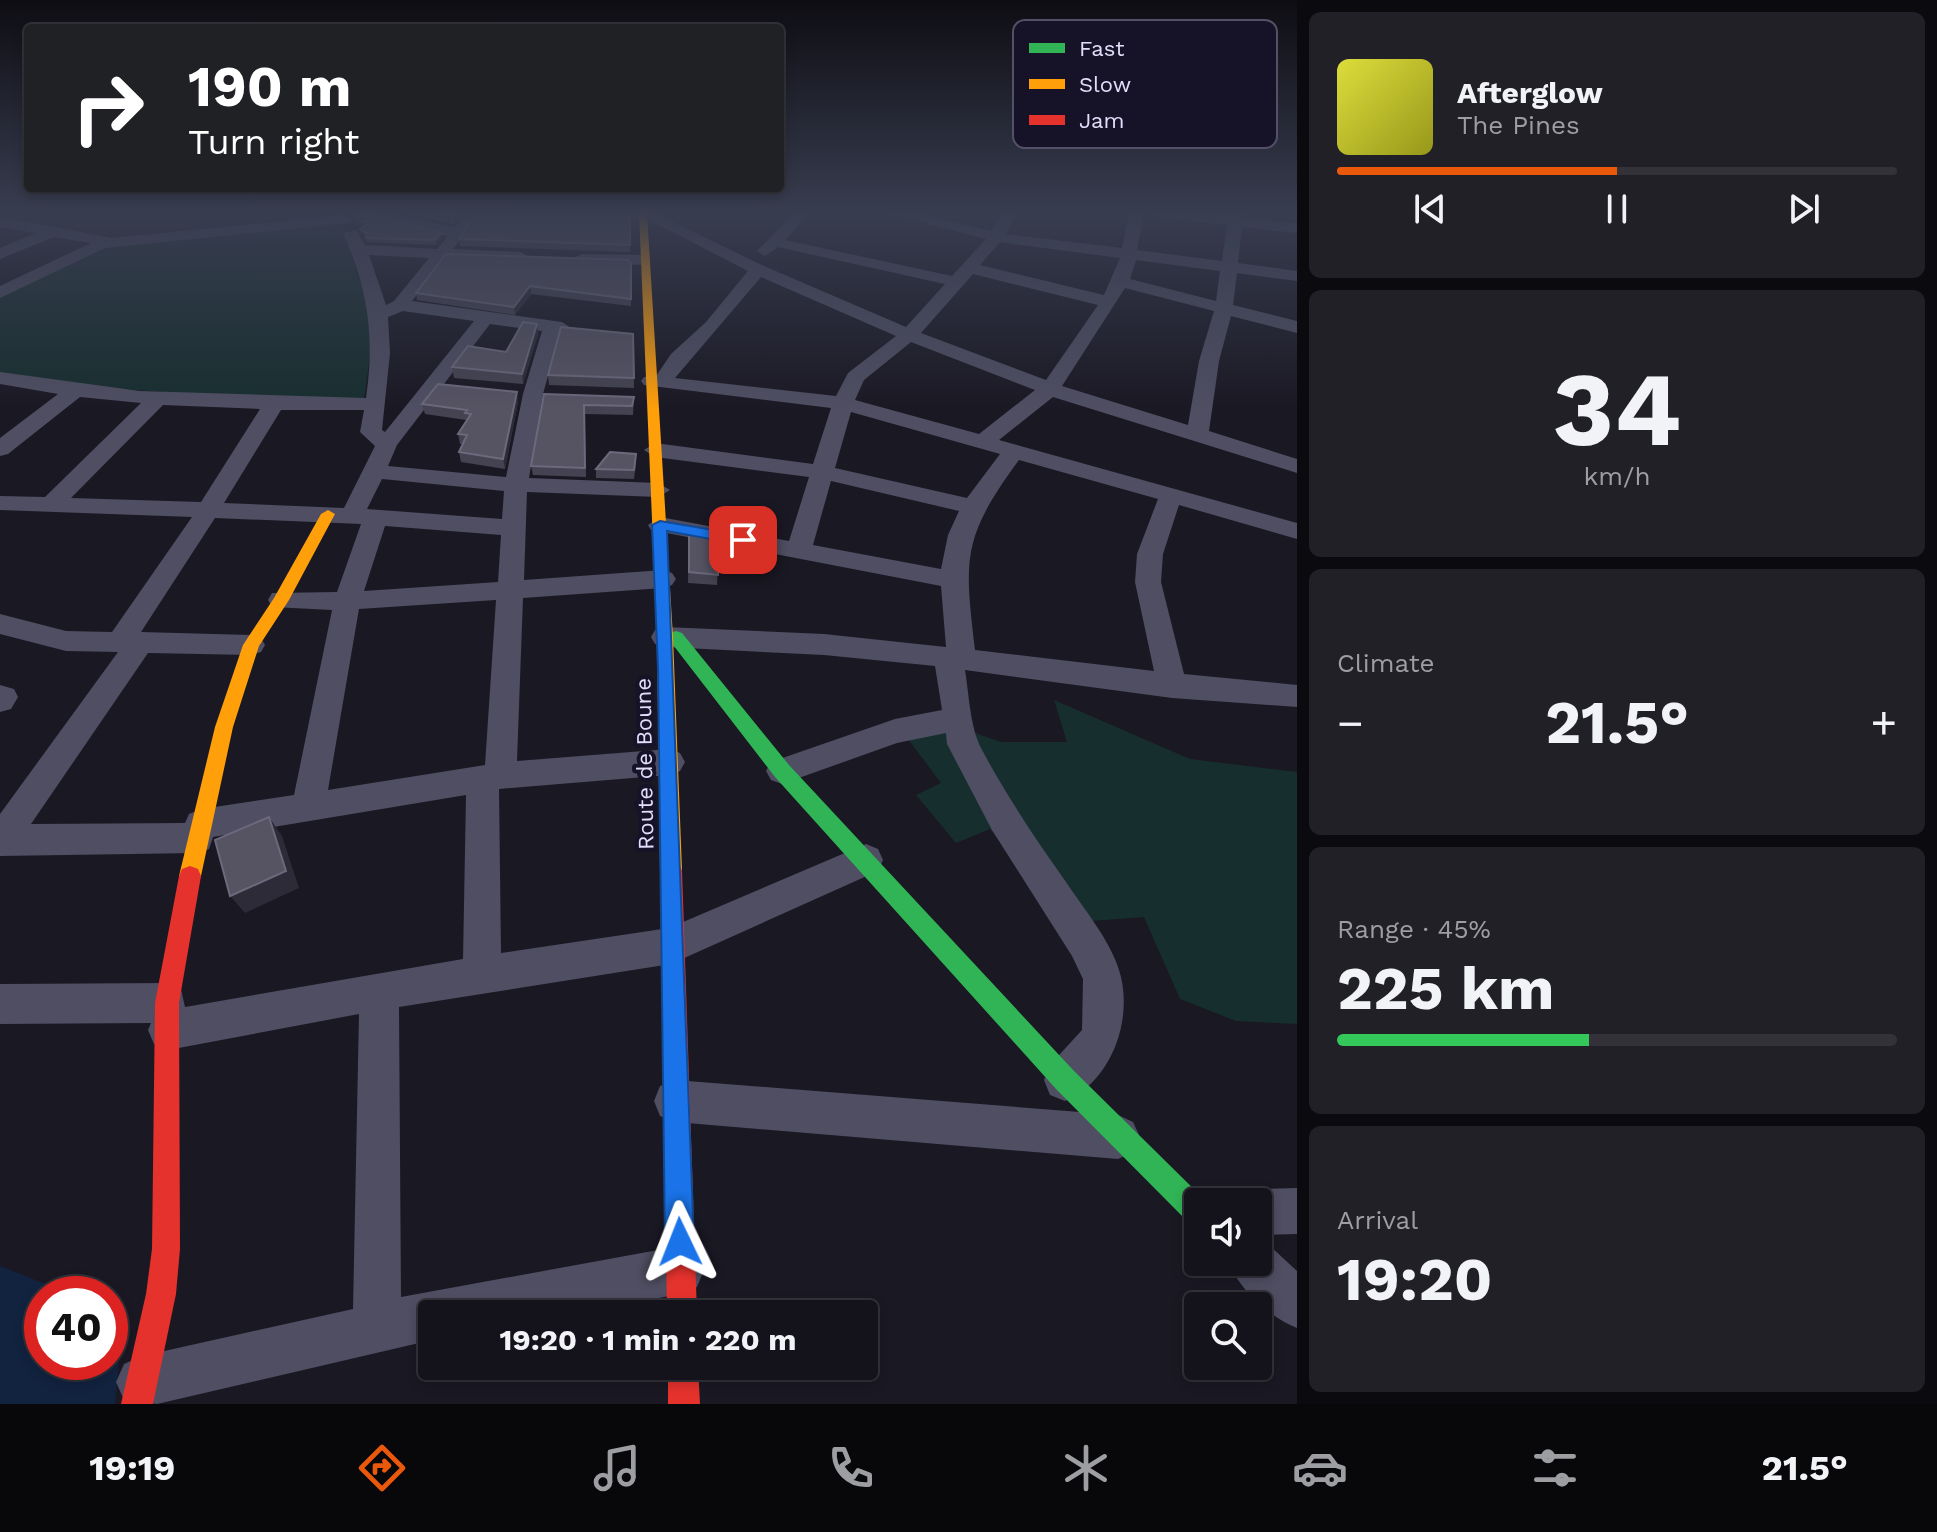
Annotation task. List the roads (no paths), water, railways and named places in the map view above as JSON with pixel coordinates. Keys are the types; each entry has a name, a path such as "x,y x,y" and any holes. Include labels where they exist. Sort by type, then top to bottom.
{"street":[{"path":"0,293 29,279"},
{"path":"369,279 381,314 383,339 371,432 376,439 387,444"},
{"path":"381,314 400,305 421,279"},
{"name":"Route de Boune","path":"643,279 642,336 650,390 663,579 671,637 671,946 681,1292"},
{"path":"650,390 712,326 746,279"},
{"path":"777,279 909,335 1050,389 1297,466"},
{"path":"799,550 843,403 859,371 909,335 960,279"},
{"path":"982,279 1109,302"},
{"path":"983,442 1050,389 1109,302 1121,279"},
{"path":"1197,436 1209,361 1224,308 1228,279"},
{"path":"1120,282 1297,327"},
{"path":"400,305 484,320 584,331"},
{"path":"418,1318 377,1326 139,1393 161,1294 166,1249 168,1016 199,831 224,727 251,645 281,600 352,516 387,444 484,320"},
{"path":"482,976 491,777 513,588 516,485 533,394 552,327"},
{"path":"0,378 73,392 274,404 375,404"},
{"path":"432,384 461,387"},
{"path":"650,390 843,403 1297,531"},
{"path":"0,449 73,392"},
{"path":"51,505 159,397"},
{"path":"0,840 130,642 274,404"},
{"path":"655,450 822,472 974,507"},
{"path":"1014,451 974,507 959,536 955,580 957,719 963,744 978,776 1085,943 1102,978 1102,1029 1098,1042 1065,1080"},
{"path":"373,471 516,485 658,490"},
{"path":"1171,495 1150,554 1148,582 1172,687"},
{"path":"0,503 352,516 513,528"},
{"path":"308,808 347,601 352,516"},
{"path":"660,525 955,580"},
{"path":"281,600 347,601 663,579"},
{"path":"0,624 66,641 251,645"},
{"path":"671,637 792,642 1172,687 1297,696"},
{"path":"671,637 782,771 1065,1080 1184,1198"},
{"path":"782,771 895,731 957,719"},
{"path":"0,840 199,831 308,808 491,777 669,762"},
{"path":"0,1004 168,1016 379,991 671,946 866,860"},
{"path":"377,1326 379,991"},
{"path":"675,1101 1124,1138"},
{"path":"1272,1212 1297,1211"},
{"path":"1267,1276 1297,1304"},
{"path":"593,1300 681,1292"},
{"path":"683,1380 684,1404"}],"water":[{"path":"0,1266 25,1276 24,1380 117,1380 115,1404 0,1404"}]}
